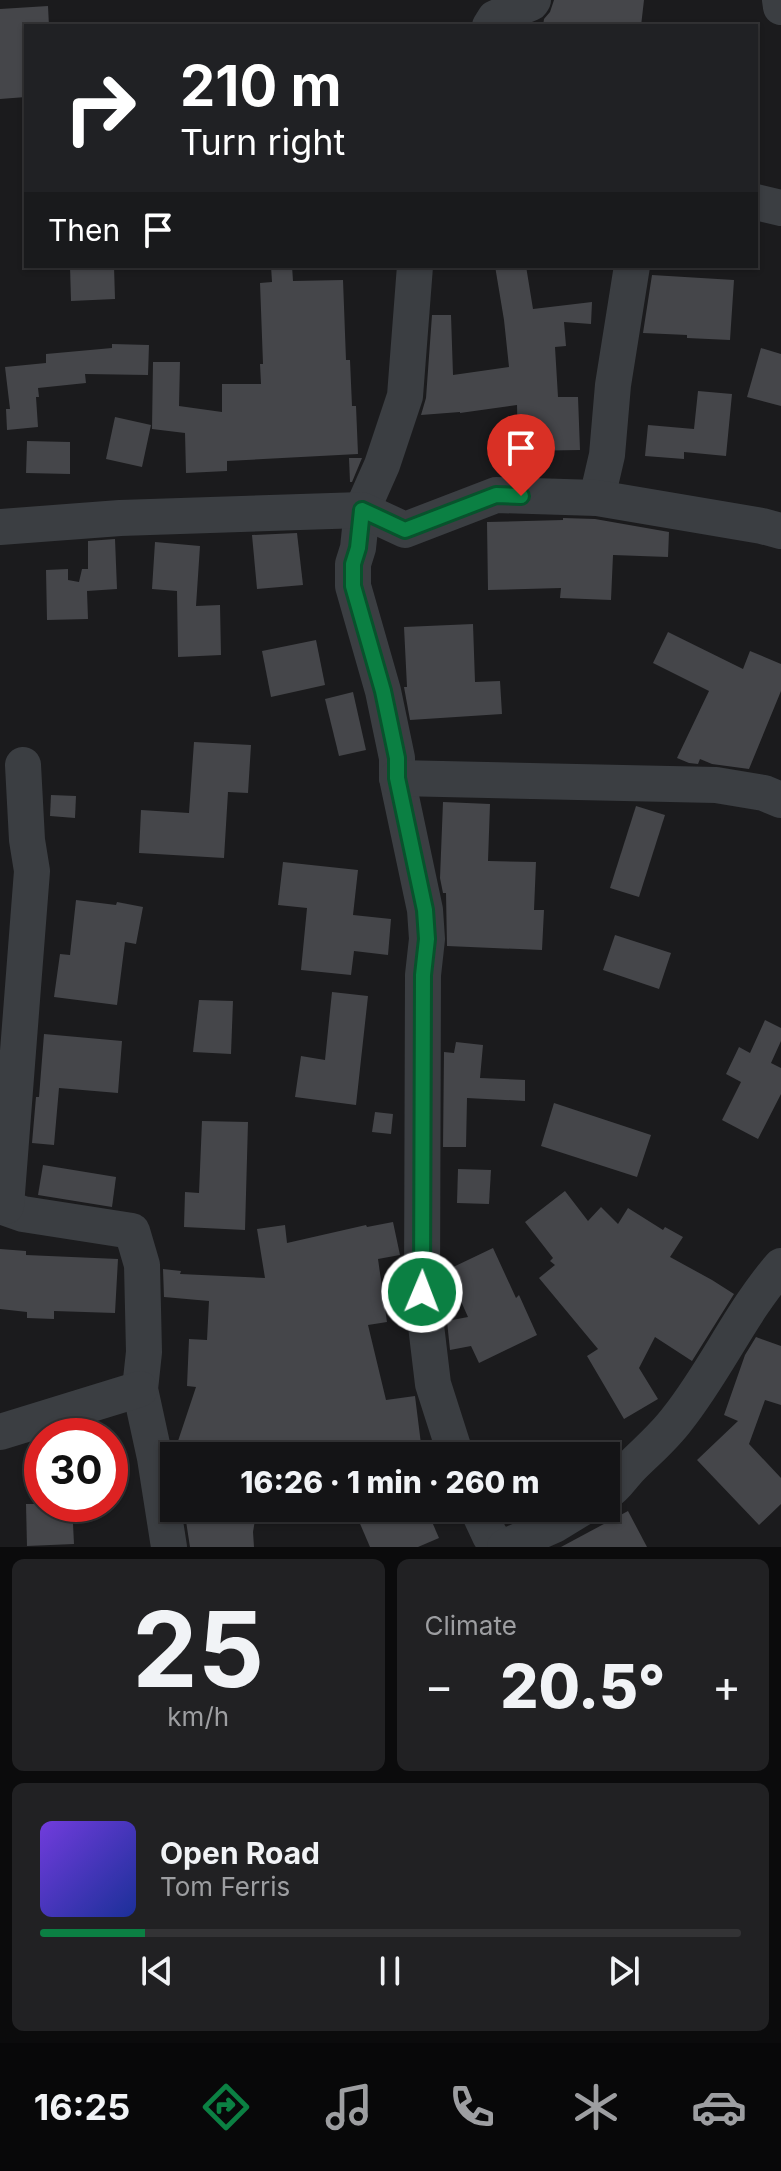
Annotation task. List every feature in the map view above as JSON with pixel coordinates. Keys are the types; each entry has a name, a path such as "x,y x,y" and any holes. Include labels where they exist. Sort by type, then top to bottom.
{"street":[{"path":"491,24 495,18 533,0"},
{"path":"780,0 781,7"},
{"path":"758,202 781,208"},
{"path":"415,268 405,396 382,465 362,510 353,564 353,586 383,691 397,758 397,778 425,910 422,1292 433,1384 452,1442"},
{"path":"597,498 607,455 613,385 632,268"},
{"path":"0,527 120,518 362,510 405,530 496,495 597,498 781,531"},
{"path":"23,765 14,839 32,871 3,1206 23,1214 132,1231 142,1265 144,1352 140,1389 169,1547"},
{"path":"397,778 716,785 764,793 781,800"},
{"path":"620,1481 679,1417 763,1287 781,1266"},
{"path":"0,1432 140,1389"},
{"path":"484,1522 490,1536 503,1547 559,1522"}],"building":[{"path":"554,0 644,0 641,24 543,24"},
{"path":"48,6 49,24 24,24 24,97 0,99 0,9"},
{"path":"70,268 114,268 115,299 71,301"},
{"path":"271,268 292,268 293,281 343,280 346,360 350,360 352,406 356,406 358,454 227,461 227,471 186,473 185,433 152,429 153,362 180,362 179,406 222,412 222,384 261,384 260,283 272,282"},
{"path":"495,268 526,268 533,309 592,302 591,324 564,322 566,346 555,347 558,397 578,397 580,450 518,451 517,405 421,415 426,398 432,315 451,315 453,375 509,367"},
{"path":"652,275 734,280 730,340 643,333"},
{"path":"112,344 149,345 148,375 85,374 86,383 38,388 38,427 7,430 6,409 10,409 5,367 46,363 46,354 112,348"},
{"path":"761,348 781,354 781,406 747,397"},
{"path":"698,391 732,394 726,456 684,452 684,459 645,456 648,425 694,429"},
{"path":"115,417 151,425 142,467 106,459"},
{"path":"27,441 70,442 70,474 26,473"},
{"path":"349,458 362,458 352,482 350,482"},
{"path":"595,519 669,532 668,557 613,555 611,600 560,598 561,588 488,590 487,522"},
{"path":"297,533 303,585 257,589 252,535"},
{"path":"115,539 117,589 87,591 88,619 47,620 46,570 68,569 68,580 79,582 82,569 88,569 88,541"},
{"path":"155,542 200,546 196,606 220,605 221,655 178,657 177,591 152,589"},
{"path":"473,624 475,682 500,681 502,714 410,720 404,687 407,687 404,627"},
{"path":"668,632 743,669 750,651 781,664 781,691 749,769 712,764 700,759 698,764 689,763 677,758 709,691 653,663"},
{"path":"316,640 325,685 271,697 262,651"},
{"path":"353,692 366,750 339,756 325,699"},
{"path":"194,742 251,745 248,793 228,792 224,858 139,853 141,810 189,813"},
{"path":"51,795 76,796 75,818 50,816"},
{"path":"443,802 490,804 488,861 536,862 534,910 544,910 542,950 447,946 446,893 443,893 440,878"},
{"path":"636,806 665,815 639,897 610,888"},
{"path":"283,862 358,870 353,915 391,919 388,955 354,951 351,975 301,970 307,908 278,905"},
{"path":"76,900 143,907 136,944 125,942 117,1005 54,997 60,954 70,955"},
{"path":"615,935 671,953 659,989 603,970"},
{"path":"332,992 368,996 356,1105 295,1097 301,1056 325,1060"},
{"path":"199,1000 233,1001 231,1054 193,1052"},
{"path":"765,1020 781,1028 781,1041 771,1063 781,1068 781,1094 758,1139 722,1120 741,1082 726,1074 739,1047 750,1053"},
{"path":"44,1034 122,1041 118,1093 59,1088 54,1145 32,1143"},
{"path":"456,1042 483,1045 480,1078 525,1080 525,1101 467,1098 466,1147 443,1147 444,1052 454,1053"},
{"path":"554,1103 651,1135 637,1177 541,1146"},
{"path":"375,1112 393,1114 391,1134 372,1132"},
{"path":"202,1121 248,1122 245,1230 184,1227 185,1192 199,1193"},
{"path":"43,1165 116,1177 112,1207 38,1195"},
{"path":"458,1169 491,1170 489,1204 457,1203"},
{"path":"565,1191 588,1221 601,1207 618,1224 628,1208 663,1230 665,1227 683,1237 670,1257 734,1294 692,1361 655,1337 639,1368 658,1399 624,1419 587,1356 598,1349 539,1278 555,1265 525,1222"},
{"path":"393,1222 400,1255 378,1259 387,1322 368,1325 386,1400 415,1396 421,1442 178,1442 196,1387 187,1386 189,1339 207,1340 209,1301 164,1297 163,1269 181,1271 180,1274 265,1278 257,1229 285,1225 287,1243"},
{"path":"493,1248 537,1335 479,1363 471,1346 450,1350 447,1321 468,1317 447,1270"},
{"path":"0,1249 26,1251 26,1255 118,1259 115,1313 54,1311 54,1319 27,1318 27,1312 0,1309"},
{"path":"756,1337 781,1346 781,1405 765,1400 749,1444 781,1478 781,1504 759,1525 697,1460 738,1421 724,1415 745,1355"},
{"path":"628,1511 647,1547 561,1547 608,1522 620,1522 620,1515"},
{"path":"26,1522 73,1522 74,1544 27,1546"},
{"path":"186,1522 255,1522 254,1547 190,1547"},
{"path":"359,1522 432,1522 439,1538 418,1547 370,1547"}],"route":[{"path":"422,1292 425,910 397,778 397,758 383,691 353,586 353,564 362,510 405,530 496,495 521,496"}]}
